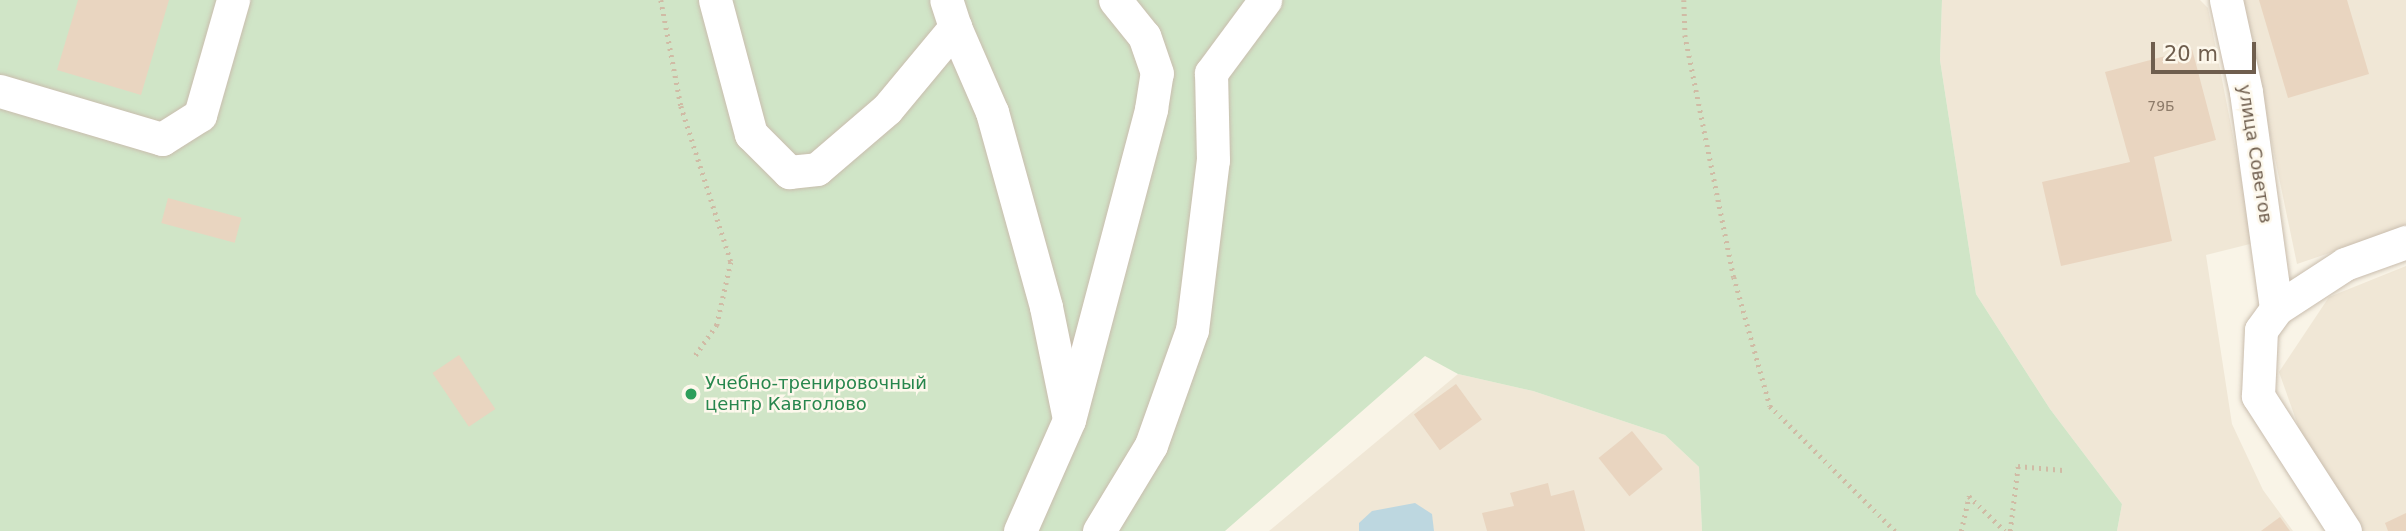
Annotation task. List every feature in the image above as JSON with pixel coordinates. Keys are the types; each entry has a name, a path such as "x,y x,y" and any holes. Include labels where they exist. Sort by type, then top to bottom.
{"street":[{"path":"0,91 162,139 200,115 233,0"},
{"path":"715,0 751,134 789,172 817,169 887,109 950,14"},
{"path":"1020,531 1069,420 1157,73 1144,36 1115,0"},
{"path":"1098,531 1150,445 1192,330 1213,160 1212,73 1265,0"},
{"name":"улица Советов","path":"2226,0 2246,92 2276,309"},
{"path":"950,14 992,112 1046,307 1069,420"},
{"path":"1157,73 1212,73"},
{"path":"2345,531 2258,397 2261,330 2276,309 2345,264 2406,242"}],"path":[{"path":"661,0 681,106 731,262 717,325 695,358"},
{"path":"1684,0 1685,34 1734,277 1770,406 1895,531"},
{"path":"2008,531 2018,466 2063,470"},
{"path":"1961,531 1969,496 2008,531"}],"shaded area":[{"path":"1942,0 2200,0 2208,8 2254,243 2206,255 2232,424 2263,490 2293,531 2117,531 2122,504 2050,409 1976,294 1940,60"},
{"path":"2242,0 2406,0 2406,227 2297,264"},
{"path":"2406,266 2406,531 2361,531 2306,448 2279,372 2329,297"},
{"path":"1458,374 1533,391 1665,435 1699,467 1702,531 1269,531"}],"green space":[{"name":"Учебно-тренировочный центр Кавголово","path":"0,0 1942,0 1940,60 1976,294 2050,409 2122,504 2117,531 1702,531 1699,467 1665,435 1533,391 1458,374 1425,356 1225,531 0,531"}],"water":[{"path":"1415,503 1432,514 1434,531 1359,531 1359,523 1372,511"}],"building":[{"path":"78,0 169,0 141,95 57,70"},
{"path":"2259,0 2347,0 2369,74 2288,98"},
{"path":"2192,49 2216,140 2154,157 2172,241 2061,266 2042,182 2130,162 2105,72"},
{"path":"168,198 241,218 235,243 161,223"},
{"path":"459,355 495,409 469,427 432,373"},
{"path":"1456,384 1482,420 1440,450 1414,415"},
{"path":"1632,431 1663,469 1629,496 1599,458"},
{"path":"1548,483 1551,496 1574,490 1585,531 1487,531 1482,513 1514,506 1510,493"},
{"path":"2406,513 2406,531 2388,531 2385,523"},
{"path":"2280,517 2290,531 2261,531"}],"place":[{"name":"Учебно-тренировочный центр Кавголово","path":"691,394"}]}
